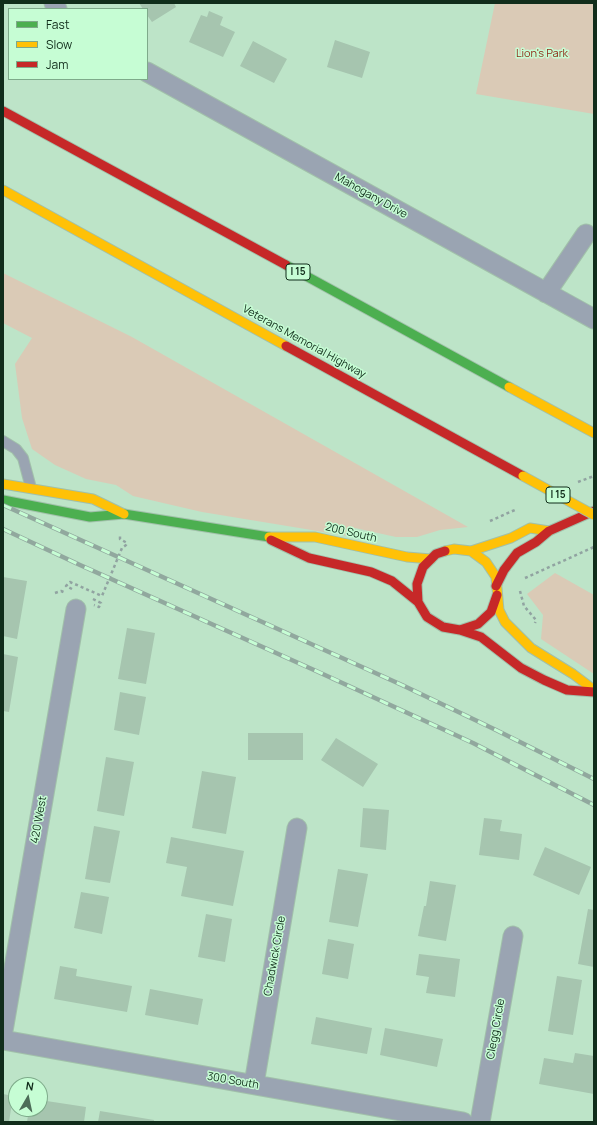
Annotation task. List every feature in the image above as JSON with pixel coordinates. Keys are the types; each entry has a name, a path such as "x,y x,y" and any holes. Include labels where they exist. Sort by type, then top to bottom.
{"main road":[{"name":"I 15","path":"3,111 594,433"},
{"name":"Veterans Memorial Highway","path":"3,190 594,515"},
{"name":"200 South","path":"3,484 93,499 124,514"},
{"name":"200 South","path":"3,500 90,517 124,514 264,537 315,537 407,557 431,559"},
{"path":"460,630 478,624 491,612 504,570 517,553 536,542 549,531 594,511"},
{"path":"471,552 511,538 530,528 549,531"},
{"name":"200 South","path":"264,537 309,558 371,572 392,581 418,602"},
{"path":"454,549 471,552 486,562 496,577 499,610 505,622 523,640 547,658 573,674 594,691 567,690 544,680 521,668 481,637 460,630 442,627 428,617 418,602 417,584 423,567 436,554 454,549"}],"street":[{"name":"Mahogany Drive","path":"148,73 594,319"},
{"path":"546,293 586,234"},
{"name":"420 West","path":"3,1031 76,609"},
{"name":"Chadwick Circle","path":"254,1084 297,828"},
{"name":"Clegg Circle","path":"480,1122 513,936"},
{"name":"300 South","path":"3,1040 463,1122"}],"lane":[{"path":"3,441 16,449 22,458 31,488"}],"path":[{"path":"573,485 594,476"},
{"path":"488,522 523,506"},
{"path":"70,582 102,596 122,548 127,542 120,539 120,534"},
{"path":"522,583 526,578 594,547"},
{"path":"519,588 524,606 536,620 534,626"}],"green space":[{"name":"Lion's Park","path":"495,3 594,3 594,114 476,94"},
{"path":"3,273 132,337 468,527 440,530 417,537 396,537 355,528 348,536 202,512 133,496 116,485 86,479 55,465 32,449 22,418 15,364 32,338 3,323"},
{"path":"555,573 594,595 594,674 541,639 543,615 527,594"}],"building":[{"path":"139,3 174,3 176,7 152,22 148,16 148,8 142,8"},
{"path":"209,11 223,17 220,25 235,32 223,57 189,42 201,15 207,17"},
{"path":"335,40 370,52 362,78 327,67"},
{"path":"253,41 287,59 274,83 240,66"},
{"path":"3,577 27,581 17,639 3,636"},
{"path":"127,628 155,633 146,684 118,679"},
{"path":"3,654 18,657 9,712 3,711"},
{"path":"120,692 146,697 139,735 114,730"},
{"path":"248,733 303,733 303,760 248,760"},
{"path":"336,738 378,764 363,787 321,760"},
{"path":"106,757 134,762 124,816 97,811"},
{"path":"202,771 236,777 226,834 192,828"},
{"path":"363,808 389,810 386,850 360,847"},
{"path":"484,818 502,820 500,831 522,834 519,860 479,855"},
{"path":"94,826 120,831 110,883 85,879"},
{"path":"171,837 244,851 233,906 181,896 187,867 166,863"},
{"path":"545,847 591,867 579,895 533,875"},
{"path":"338,869 368,874 358,927 329,922"},
{"path":"430,881 456,885 446,941 418,936 424,906 426,906"},
{"path":"81,892 109,897 102,934 74,928"},
{"path":"588,909 594,910 594,967 578,964"},
{"path":"206,914 232,919 225,962 198,957"},
{"path":"328,939 354,944 348,979 322,974"},
{"path":"419,954 460,959 455,997 426,993 429,977 416,975"},
{"path":"60,966 77,969 76,976 132,986 127,1012 54,999"},
{"path":"557,976 582,980 573,1035 548,1031"},
{"path":"150,989 203,999 198,1025 145,1015"},
{"path":"316,1017 372,1028 367,1054 311,1044"},
{"path":"385,1028 443,1039 437,1067 380,1055"},
{"path":"575,1053 594,1056 594,1094 539,1084 544,1058 573,1063"},
{"path":"3,1094 8,1095 8,1117 10,1117 9,1122 3,1122"},
{"path":"48,1101 86,1107 84,1122 27,1122 28,1117 48,1117"},
{"path":"100,1111 154,1120 154,1122 98,1122"}],"railway":[{"path":"3,505 402,685 594,779"},
{"path":"3,529 473,743 594,805"}],"traffic: fast":[{"path":"286,265 509,387"},
{"path":"3,500 90,517 124,514 269,537"}],"traffic: slow":[{"path":"3,190 286,346"},
{"path":"509,387 594,433"},
{"path":"523,476 594,515"},
{"path":"3,484 93,499 124,514"},
{"path":"471,551 511,538 530,528 549,531"},
{"path":"269,537 315,537 407,557 431,559"},
{"path":"445,551 454,549 471,551 486,562 496,577 499,610 505,622 531,648 573,674 594,690"}],"traffic: jam":[{"path":"3,111 286,265"},
{"path":"286,346 523,476"},
{"path":"496,586 504,570 517,553 536,542 549,531 594,511"},
{"path":"271,540 309,558 371,572 392,581 418,602"},
{"path":"445,551 436,554 423,567 417,584 418,602 427,617 443,627 460,630 478,624 491,612 497,595"},
{"path":"460,630 481,637 521,668 544,680 567,690 594,692"}]}
